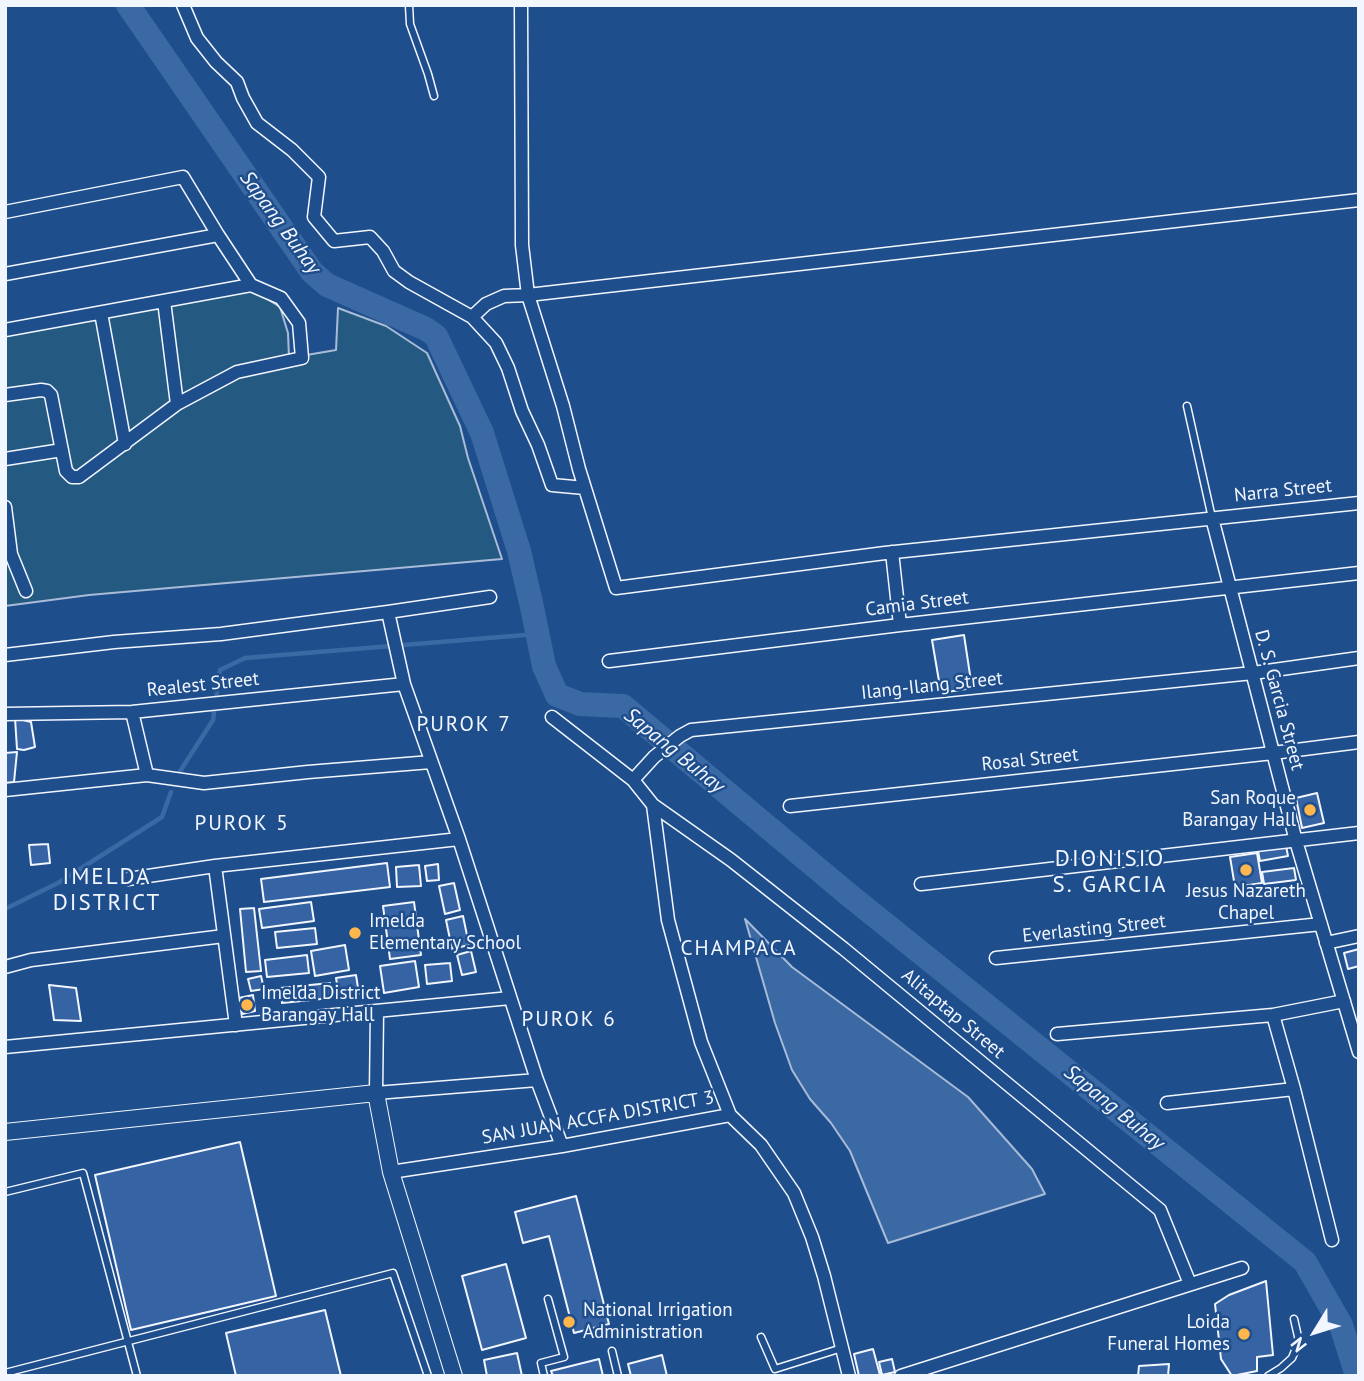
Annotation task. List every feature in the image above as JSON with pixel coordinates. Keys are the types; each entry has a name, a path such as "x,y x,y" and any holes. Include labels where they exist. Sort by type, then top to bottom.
{"street":[{"path":"183,5 198,38 216,62 237,82 257,123 292,150 319,177 314,217 334,241 370,237 383,251 394,271 472,317 496,343 508,368 552,485 585,488 563,406 528,295 522,245 522,5"},
{"path":"5,212 183,177 251,285 281,298 299,323 302,358 237,372 177,404 79,477 72,477 66,471 51,395 41,390 5,395"},
{"path":"472,317 486,304 504,296 1359,200"},
{"path":"5,274 218,235"},
{"path":"5,330 251,285"},
{"path":"164,301 177,404"},
{"path":"101,313 125,444"},
{"path":"5,459 62,450"},
{"name":"Narra Street","path":"585,488 616,588 892,552 1359,503"},
{"path":"5,507 10,554 26,591"},
{"name":"D. S. Garcia Street","path":"1212,519 1296,841 1344,1001 1356,1030 1359,1052"},
{"path":"892,552 900,625"},
{"name":"Camia Street","path":"609,662 900,625 1359,573"},
{"path":"5,655 114,642 221,634 490,597"},
{"path":"388,612 404,684 459,839 537,1080 562,1146"},
{"name":"Ilang-Ilang Street","path":"633,780 654,757 691,730 1253,673 1359,658"},
{"name":"Realest Street","path":"5,713 132,712 404,684"},
{"path":"132,712 148,775"},
{"name":"Alitaptap Street","path":"552,717 633,780 653,805 731,860 844,949 1160,1210 1190,1284"},
{"name":"Rosal Street","path":"790,806 1359,742"},
{"path":"5,790 148,775 204,783 431,762"},
{"path":"653,805 668,920 701,1042 730,1115"},
{"path":"920,884 1359,833"},
{"path":"128,879 215,866 459,839"},
{"path":"215,866 236,1025"},
{"name":"Everlasting Street","path":"996,958 1321,924"},
{"path":"5,967 31,960 223,936"},
{"path":"1326,943 1359,936"},
{"path":"5,1047 510,998"},
{"path":"1056,1034 1273,1016 1344,1001"},
{"path":"377,1012 376,1093 391,1172 454,1376"},
{"path":"1273,1016 1332,1240"},
{"path":"5,1132 376,1093 537,1080"},
{"path":"1167,1104 1294,1088"},
{"name":"SAN JUAN ACCFA DISTRICT 3","path":"391,1172 562,1146 730,1115 761,1145 794,1193 824,1276 849,1376"},
{"path":"901,1376 1242,1268"}],"lane":[{"path":"409,5 410,24 434,96"},
{"path":"1187,406 1212,519"},
{"path":"5,1192 83,1173 137,1376"},
{"path":"5,1373 393,1273 428,1376"},
{"path":"544,1376 541,1363 564,1357 548,1298"},
{"path":"1268,1376 1292,1358 1299,1341 1294,1319"},
{"path":"761,1337 775,1370 842,1348"},
{"path":"612,1351 618,1376"}],"shaded area":[{"path":"251,289 280,307 288,333 289,358 336,350 338,308 386,326 427,353 460,426 502,559 89,595 5,606 5,334"},
{"path":"745,919 792,967 968,1097 1032,1169 1045,1194 888,1243 850,1151 810,1099 792,1070 775,1023"}],"building":[{"path":"964,635 972,688 941,693 932,640"},
{"path":"15,718 31,722 35,747 17,749"},
{"path":"17,752 14,782 5,783 5,753"},
{"name":"San Roque Barangay Hall","path":"1317,793 1324,823 1302,828 1296,798"},
{"path":"48,844 50,863 31,865 29,845"},
{"path":"1286,846 1288,856 1260,861 1258,851"},
{"name":"Jesus Nazareth Chapel","path":"1257,853 1262,883 1235,887 1230,857"},
{"path":"387,863 390,887 264,902 261,879"},
{"path":"438,864 439,880 427,881 425,866"},
{"path":"419,865 421,886 397,887 396,867"},
{"path":"1294,868 1296,880 1264,884 1262,872"},
{"path":"454,883 460,910 445,914 439,886"},
{"path":"311,902 314,921 262,928 259,909"},
{"path":"414,902 421,955 390,959 383,906"},
{"path":"254,908 261,971 246,972 240,909"},
{"path":"463,916 469,945 452,949 446,920"},
{"path":"315,928 317,944 277,948 275,932"},
{"path":"345,945 349,970 315,976 311,951"},
{"path":"1359,949 1359,966 1348,969 1344,953"},
{"path":"471,951 476,972 462,975 457,955"},
{"path":"307,955 309,973 267,977 265,960"},
{"path":"415,961 419,987 384,993 380,966"},
{"path":"450,963 452,981 427,984 425,965"},
{"path":"356,975 359,994 339,996 336,978"},
{"path":"261,976 264,989 251,991 248,979"},
{"path":"330,983 331,998 282,1003 280,988"},
{"path":"49,985 76,988 81,1021 54,1020"},
{"name":"Imelda District Barangay Hall","path":"253,995 255,1011 242,1014 239,998"},
{"path":"240,1142 276,1296 131,1330 95,1175"},
{"path":"576,1196 609,1324 574,1333 549,1236 523,1243 515,1212"},
{"path":"506,1264 526,1338 482,1350 462,1276"},
{"name":"Loida Funeral Homes","path":"1266,1281 1273,1355 1257,1357 1257,1371 1232,1376 1221,1359 1215,1304 1229,1295"},
{"path":"325,1310 341,1376 236,1376 226,1333"},
{"path":"873,1349 880,1375 859,1376 854,1354"},
{"path":"517,1353 522,1376 487,1376 484,1360"},
{"path":"662,1355 667,1376 631,1376 628,1364"},
{"path":"599,1359 603,1376 553,1376 551,1371"},
{"path":"892,1359 895,1372 882,1375 879,1362"},
{"path":"1169,1364 1168,1376 1138,1376 1139,1366"}],"waterway":[{"name":"Sapang Buhay","path":"128,5 312,272 327,285 426,329 436,336 482,433 519,551 544,666 557,695 580,704 623,706 849,895 1305,1262 1341,1325 1357,1376"},
{"path":"177,776 213,720 220,670 245,658 537,634"},
{"path":"5,909 58,883 162,817 171,792"}],"place":[{"name":"San Roque Barangay Hall","path":"1310,810"},
{"name":"Jesus Nazareth Chapel","path":"1246,870"},
{"name":"Imelda Elementary School","path":"355,933"},
{"name":"Imelda District Barangay Hall","path":"247,1005"},
{"name":"National Irrigation Administration","path":"569,1322"},
{"name":"Loida Funeral Homes","path":"1244,1334"}],"district":[{"name":"PUROK 7","path":"464,725"},
{"name":"PUROK 5","path":"242,824"},
{"name":"DIONISIO S. GARCIA","path":"1110,872"},
{"name":"IMELDA DISTRICT","path":"107,890"},
{"name":"CHAMPACA","path":"739,949"},
{"name":"PUROK 6","path":"569,1020"}]}
